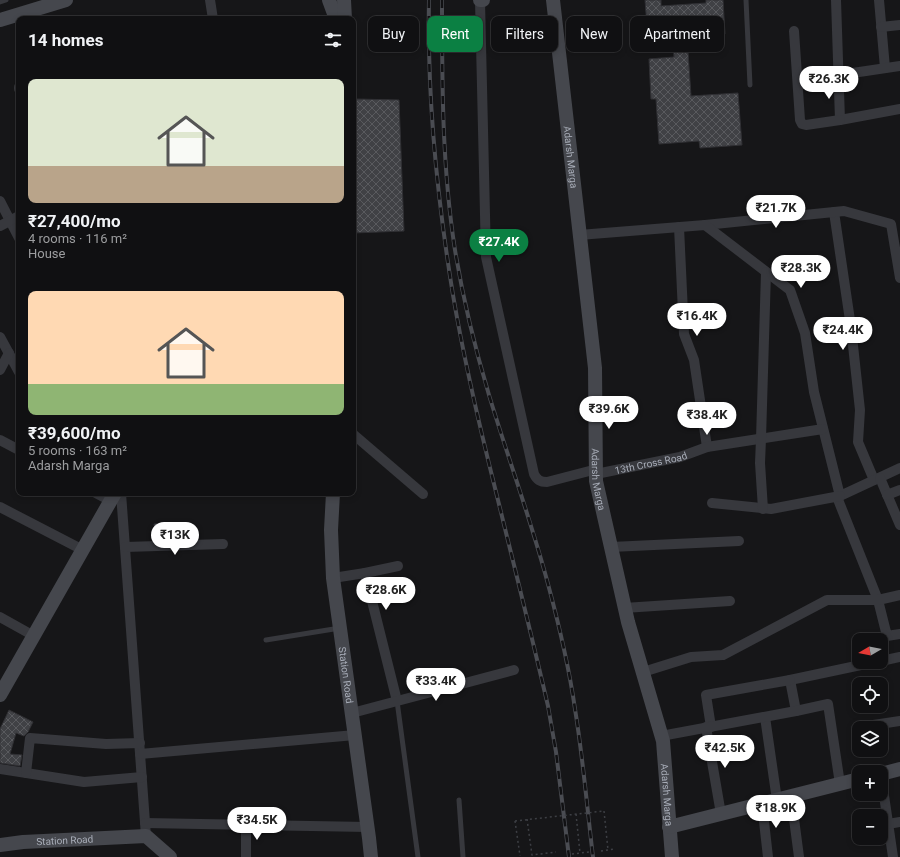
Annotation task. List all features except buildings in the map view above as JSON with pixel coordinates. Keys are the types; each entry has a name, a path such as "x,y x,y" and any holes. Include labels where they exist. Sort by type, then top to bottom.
{"main road":[{"path":"329,0 335,16"},
{"path":"344,0 345,16"},
{"name":"Adarsh Marga","path":"553,0 595,368 596,481 624,608 663,741 672,857"},
{"path":"0,20 60,1"},
{"path":"0,695 83,550 116,496"},
{"name":"Station Road","path":"333,496 332,530 334,578 371,857"},
{"path":"888,772 900,769"},
{"path":"669,827 852,781"},
{"path":"146,830 170,857"},
{"name":"Station Road","path":"0,845 146,830"}],"street":[{"path":"210,0 213,16"},
{"name":"13th Cross Road","path":"480,0 486,257 534,474 537,479 542,482 547,482 680,458 707,447 823,429"},
{"path":"836,0 840,120"},
{"path":"879,0 885,68"},
{"path":"881,27 900,25"},
{"path":"794,31 800,120 802,124 806,125 840,120 900,109"},
{"path":"839,75 900,66"},
{"path":"0,201 15,218 0,226"},
{"path":"579,235 705,225 844,211 892,224 900,278"},
{"path":"834,212 851,327 860,410 858,442 887,495 900,525"},
{"path":"705,225 790,290 806,333 814,392 839,497 878,600 887,636 900,634"},
{"path":"679,227 684,334 694,360 707,447"},
{"path":"763,509 760,463 766,272"},
{"path":"0,337 16,366"},
{"path":"0,370 9,353"},
{"path":"356,437 423,494"},
{"path":"0,440 16,448"},
{"path":"712,503 771,509 839,497 900,468"},
{"path":"887,495 900,490"},
{"path":"116,496 125,547 146,830 246,825 368,827"},
{"path":"0,507 83,550"},
{"path":"611,548 739,541"},
{"path":"125,547 223,544"},
{"path":"334,578 398,566"},
{"path":"365,573 397,700"},
{"path":"643,672 691,657 723,655 827,600 878,600 900,595"},
{"path":"624,608 730,601"},
{"path":"0,617 34,636"},
{"path":"888,660 900,657"},
{"path":"721,814 706,694 790,680 852,667"},
{"path":"352,713 514,670"},
{"path":"790,680 796,711"},
{"path":"661,736 828,704 840,784"},
{"path":"765,717 799,857"},
{"path":"888,723 900,721"},
{"path":"26,773 30,738 140,748 355,735"},
{"path":"0,769 84,782 142,777"},
{"path":"762,804 768,857"},
{"path":"895,850 888,824 900,822"},
{"path":"246,825 246,857"}],"lane":[{"path":"0,2 6,0"},
{"path":"746,0 750,85"},
{"path":"266,640 340,628"},
{"path":"397,700 418,857"},
{"path":"459,800 462,857"}],"path":[{"path":"520,856 515,821 604,811 608,850"},
{"path":"576,814 580,853"},
{"path":"527,819 532,855 556,852"},
{"path":"601,851 615,849"},
{"path":"572,854 589,852"}],"railway":[{"path":"429,0 431,111 434,148 442,221 453,295 478,416 548,706 556,752 569,857"},
{"path":"442,0 445,156 447,188 458,268 484,377 541,560 563,646 578,727 593,857"}]}
